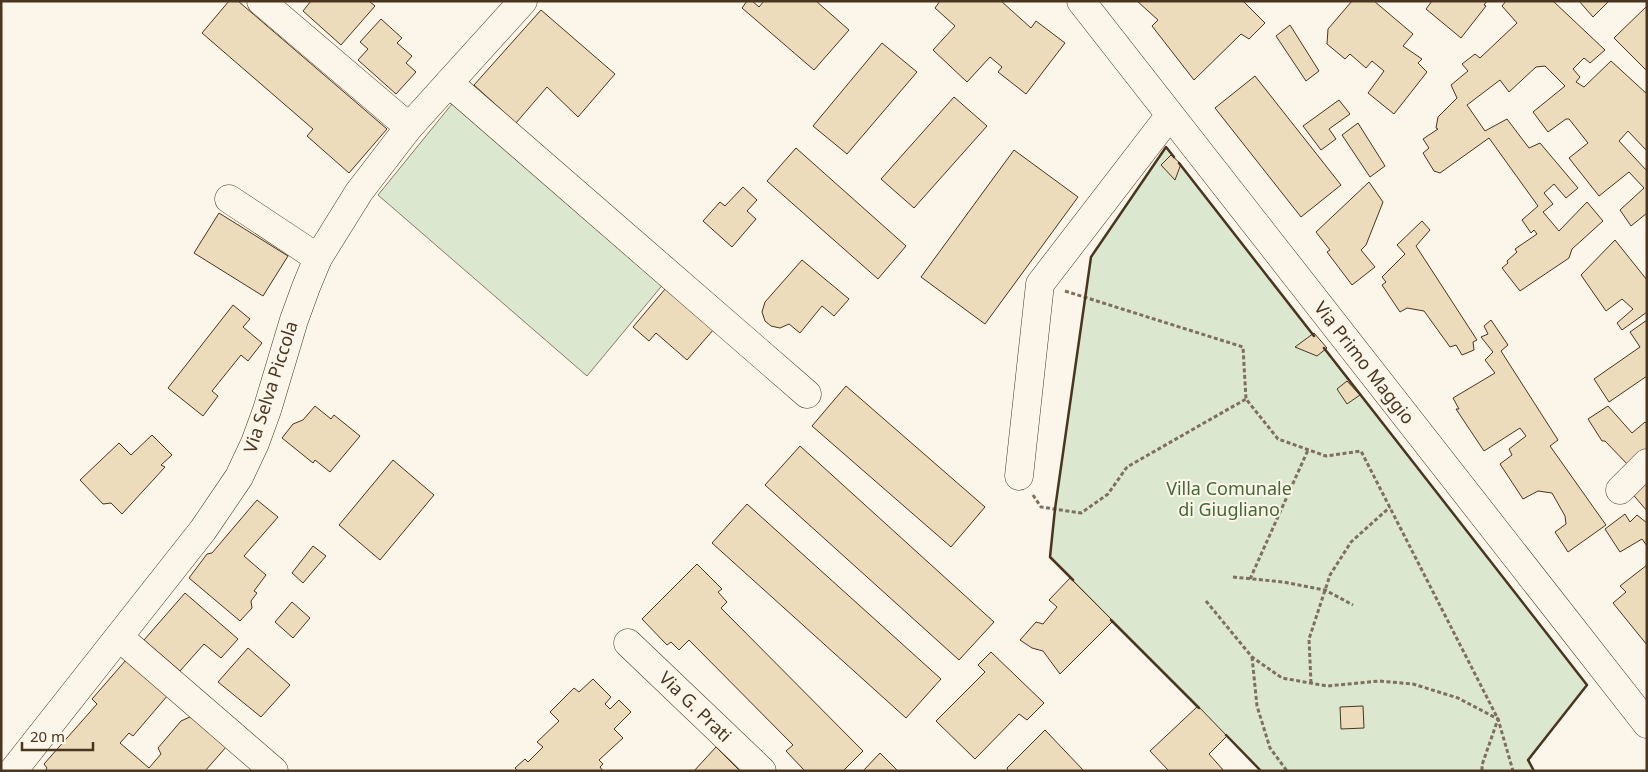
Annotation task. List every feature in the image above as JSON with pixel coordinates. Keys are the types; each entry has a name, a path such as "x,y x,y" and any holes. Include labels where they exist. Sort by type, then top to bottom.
{"street":[{"path":"261,1 409,127"},
{"name":"Via Primo Maggio","path":"1081,1 1647,724"},
{"name":"Via Selva Piccola","path":"13,771 203,530 239,477 258,435 294,320 318,258 359,192 409,127 517,3"},
{"path":"449,83 807,394"},
{"path":"1019,476 1040,284 1170,115"},
{"path":"229,199 318,258"},
{"path":"1620,490 1647,463"},
{"path":"119,637 274,771"},
{"name":"Via G. Prati","path":"628,643 762,771"}],"path":[{"path":"1040,284 1244,347 1246,399 1278,439 1326,456 1362,451 1498,718 1513,771"},
{"path":"1019,476 1041,506 1081,513 1108,494 1127,467 1246,399"},
{"path":"1250,579 1308,450"},
{"path":"1311,683 1309,638 1330,575 1351,542 1390,507"},
{"path":"1233,577 1283,582 1325,590 1353,604"},
{"path":"1206,601 1252,657 1282,678 1327,686 1379,681 1413,684 1458,698 1498,718"},
{"path":"1252,657 1257,706 1270,748 1287,771"},
{"path":"1482,771 1482,765 1498,718"}],"green space":[{"path":"456,99 665,282 587,376 378,195"},
{"name":"Villa Comunale di Giugliano","path":"1166,147 1587,685 1529,760 1534,771 1261,771 1050,557 1055,509 1091,257"}],"building":[{"path":"229,1 238,1 387,129 349,173 307,136 313,129 202,33"},
{"path":"311,1 369,1 375,6 341,45 303,11"},
{"path":"747,1 752,1 759,7 764,1 816,1 849,30 814,70 742,8"},
{"path":"940,1 1001,1 1031,28 1036,21 1065,43 1026,94 998,72 1002,67 990,57 967,82 933,50 955,26 935,8"},
{"path":"1137,1 1243,1 1265,23 1249,39 1241,34 1194,80 1152,26 1158,20"},
{"path":"1352,1 1374,1 1413,34 1403,46 1422,59 1418,63 1427,72 1394,114 1368,93 1384,71 1372,61 1366,68 1350,54 1345,59 1327,44 1328,29"},
{"path":"1432,1 1487,1 1484,5 1486,6 1461,38 1426,9"},
{"path":"1506,1 1553,1 1605,50 1590,63 1584,58 1573,69 1580,77 1576,82 1584,87 1611,61 1647,94 1647,151 1628,131 1619,141 1647,171 1647,213 1631,226 1620,210 1644,188 1629,172 1599,196 1569,158 1588,143 1569,119 1566,119 1548,132 1533,112 1565,86 1545,66 1536,67 1509,92 1500,80 1467,105 1485,131 1507,119 1529,148 1540,143 1578,188 1566,198 1554,184 1544,193 1553,204 1543,212 1559,231 1587,202 1603,221 1572,249 1569,258 1520,291 1502,268 1517,252 1515,249 1537,234 1534,230 1531,233 1522,220 1538,206 1489,138 1440,173 1434,171 1423,153 1429,148 1423,139 1438,129 1436,128 1438,117 1457,98 1451,85 1468,71 1462,64 1475,54 1480,58 1517,23 1502,6"},
{"path":"1579,1 1609,1 1593,17"},
{"path":"1647,6 1647,71 1614,38"},
{"path":"541,10 615,74 578,117 547,87 516,123 474,85"},
{"path":"381,19 402,38 397,43 412,56 406,63 416,72 396,94 358,60 368,49 360,42"},
{"path":"1290,25 1319,71 1306,81 1276,36"},
{"path":"882,43 917,72 847,154 813,126"},
{"path":"1255,76 1341,185 1301,217 1215,108"},
{"path":"954,97 987,126 914,208 881,179"},
{"path":"1339,100 1350,114 1329,129 1336,139 1321,150 1303,126"},
{"path":"1358,123 1385,166 1370,177 1342,135"},
{"path":"796,148 906,246 878,279 767,181"},
{"path":"1014,150 1078,197 985,324 921,277"},
{"path":"1171,155 1181,164 1175,180 1161,165"},
{"path":"1369,182 1383,202 1366,245 1361,250 1375,267 1352,285 1327,252 1330,250 1316,232"},
{"path":"743,187 757,200 747,211 756,219 732,247 703,221 720,202 725,206"},
{"path":"219,213 288,256 263,296 194,253"},
{"path":"1422,221 1430,230 1416,246 1477,340 1473,342 1474,350 1462,355 1456,345 1450,347 1424,311 1407,308 1400,312 1382,285 1386,282 1382,277 1405,254 1397,245"},
{"path":"1615,240 1647,280 1647,312 1622,330 1617,323 1633,309 1622,299 1606,311 1581,275"},
{"path":"802,260 849,299 834,316 822,306 800,333 789,324 780,328 771,326 765,321 762,312 765,302"},
{"path":"666,288 714,329 687,360 656,333 649,341 633,327"},
{"path":"233,305 250,319 243,327 262,343 248,361 241,355 212,391 218,396 203,416 168,388"},
{"path":"1491,320 1508,345 1501,351 1558,440 1550,446 1606,525 1568,552 1555,532 1566,524 1565,516 1552,493 1538,491 1523,499 1500,464 1512,455 1509,449 1526,436 1520,428 1484,451 1456,409 1459,409 1453,398 1495,373 1485,360 1493,352 1481,337 1488,334 1484,326"},
{"path":"1647,320 1647,376 1609,402 1594,379 1640,347 1630,332"},
{"path":"1314,333 1327,348 1317,356 1295,347"},
{"path":"1347,381 1360,395 1347,404 1337,389"},
{"path":"846,386 985,507 951,547 812,426"},
{"path":"315,406 331,419 334,415 360,436 330,472 315,460 313,463 282,438 293,424 303,420"},
{"path":"1608,406 1632,433 1645,422 1647,424 1647,451 1630,467 1605,441 1602,441 1588,419"},
{"path":"152,435 172,455 161,465 165,467 122,514 111,503 103,504 80,480 119,443 131,455"},
{"path":"800,446 994,622 959,660 765,485"},
{"path":"393,460 434,495 380,560 339,525"},
{"path":"1647,474 1647,511 1630,491"},
{"path":"257,500 278,517 244,556 266,575 254,591 257,593 251,601 252,608 240,621 189,578 207,554 212,553"},
{"path":"747,504 941,679 906,718 712,543"},
{"path":"1625,514 1630,522 1637,515 1647,523 1647,546 1642,539 1620,552 1605,529"},
{"path":"313,546 326,556 303,583 292,573"},
{"path":"697,564 722,589 718,592 727,602 721,608 863,751 843,771 805,771 786,751 793,745 689,640 679,650 671,642 667,645 642,619"},
{"path":"1647,565 1647,645 1613,603 1626,592 1620,586"},
{"path":"1070,578 1113,621 1060,674 1043,651 1032,648 1020,640 1036,622 1043,624 1057,607 1049,600"},
{"path":"185,593 238,639 221,658 204,644 180,671 144,640"},
{"path":"292,602 310,618 293,638 275,622"},
{"path":"248,648 290,685 261,717 218,682"},
{"path":"133,652 174,688 133,736 129,733 120,743 149,768 161,754 158,748 181,721 192,716 227,746 205,771 45,771 47,768 44,764 97,704 92,699"},
{"path":"991,652 1044,703 1027,720 1019,714 975,759 936,721 985,672 978,665"},
{"path":"593,679 611,697 605,704 610,709 619,700 631,712 614,729 623,738 599,760 603,764 600,767 603,771 518,771 515,768 525,759 528,762 543,747 537,742 559,721 550,712 574,688 579,692"},
{"path":"1198,706 1227,736 1209,754 1224,771 1169,771 1150,751"},
{"path":"1363,706 1364,728 1341,729 1340,707"},
{"path":"1045,730 1084,771 1008,771 1007,768"},
{"path":"716,747 740,771 694,771"},
{"path":"880,753 898,771 863,771"}],"wall":[{"path":"1073,580 1050,557 1055,509 1091,257 1166,147 1174,157"},
{"path":"1179,163 1314,336"},
{"path":"1324,348 1587,685 1528,760 1534,771"},
{"path":"1111,620 1199,708"},
{"path":"1226,735 1261,771"}]}
